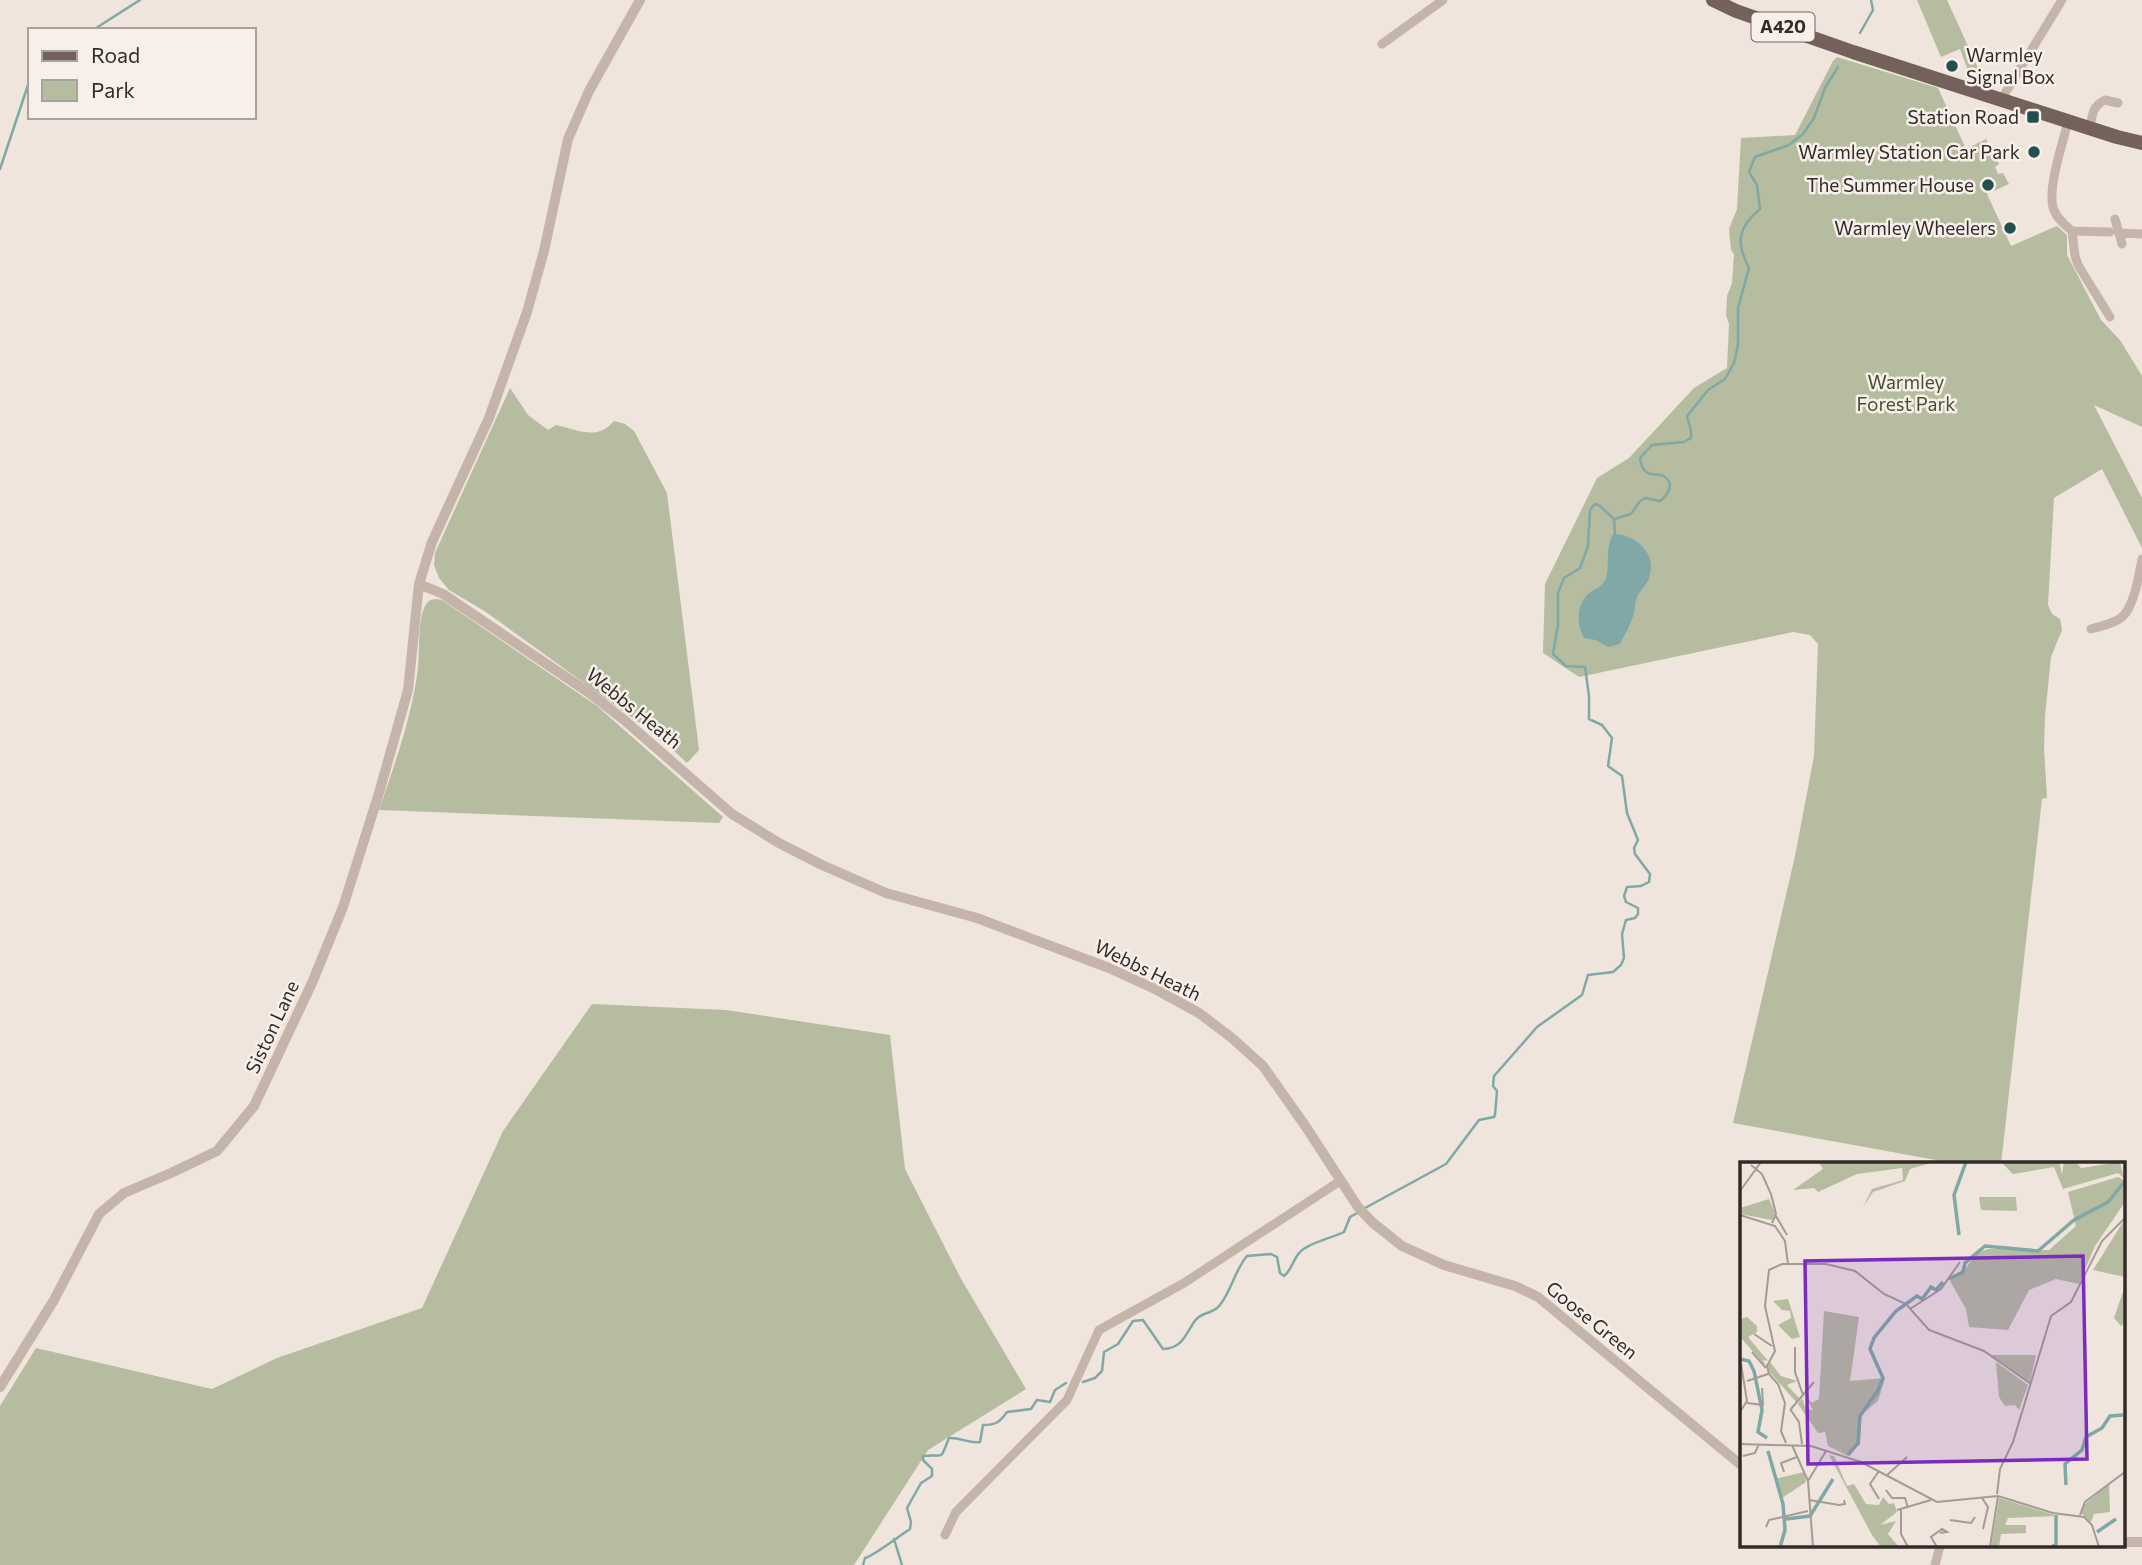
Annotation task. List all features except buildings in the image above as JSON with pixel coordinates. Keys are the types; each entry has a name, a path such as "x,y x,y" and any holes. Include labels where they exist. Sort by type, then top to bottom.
{"main road":[{"name":"A420","path":"1713,0 1735,11 1977,92 2142,143"}],"street":[{"path":"419,584 432,541 489,418 527,312 544,251 568,139 589,91 640,0"},
{"path":"1382,44 1443,0"},
{"path":"2001,100 2062,0"},
{"path":"2090,129 2093,110 2097,105 2105,100 2118,103"},
{"path":"2068,122 2052,194 2053,209 2060,221 2072,232 2078,265 2110,317"},
{"path":"2115,219 2115,233 2122,244"},
{"path":"2072,232 2142,234"},
{"path":"2091,629 2121,618 2129,610 2142,559"},
{"name":"Webbs Heath","path":"419,584 443,594 588,692 624,719 732,814 779,843 886,893 977,918 1110,968 1199,1013 1263,1066 1307,1127 1340,1181"},
{"name":"Siston Lane","path":"0,1387 54,1300 99,1214 124,1193 217,1151 254,1106 312,983 341,912 376,804 408,690 419,584"},
{"path":"945,1535 956,1512 1067,1400 1099,1330 1184,1283 1340,1181"},
{"name":"Goose Green","path":"1340,1181 1358,1208 1402,1246 1444,1265 1515,1286 1538,1297 1740,1464"},
{"path":"2124,1542 2142,1542"},
{"path":"1935,1565 1939,1548"}],"green space":[{"path":"1917,0 1947,0 1978,68 1976,72 1969,73 1960,49 1941,57"},
{"name":"Warmley Forest Park","path":"1837,57 1938,88 1966,149 1986,139 1999,164 1995,167 1998,174 2003,173 2009,184 1987,194 2011,246 2057,226 2067,235 2067,255 2101,320 2120,340 2142,376 2142,427 2094,405 2142,498 2142,548 2102,469 2054,498 2048,605 2052,614 2060,619 2062,630 2051,657 2044,748 2047,798 2042,799 2001,1162 1947,1162 1733,1123 1795,856 1814,756 1818,644 1810,635 1793,632 1579,677 1543,653 1545,584 1597,478 1629,458 1694,388 1727,368 1727,296 1732,283 1734,254 1731,250 1729,229 1737,209 1741,138 1795,135"},
{"path":"510,388 528,415 548,430 556,425 594,432 601,431 614,421 625,424 634,431 667,493 699,750 687,763 659,737 486,612 449,590 439,578 434,565 435,553"},
{"path":"436,599 442,600 597,706 723,817 719,823 379,810 412,704 422,616 427,603"},
{"path":"592,1004 726,1010 890,1035 905,1169 960,1277 1026,1389 928,1450 854,1565 0,1565 0,1406 36,1348 212,1389 277,1358 422,1308 503,1131"}],"water":[{"path":"1613,534 1629,537 1643,547 1651,569 1648,581 1637,597 1633,617 1620,644 1608,647 1596,640 1584,638 1579,617 1580,606 1586,596 1606,578 1609,545"}],"waterway":[{"path":"96,28 140,0"},
{"path":"1860,33 1873,10 1871,0"},
{"path":"1615,534 1614,519 1631,514 1645,498 1660,501 1669,490 1668,480 1646,472 1640,458 1652,445 1684,442 1691,438 1687,416 1708,390 1725,379 1734,363 1738,345 1738,308 1749,268 1742,251 1741,236 1747,223 1760,209 1757,185 1749,172 1755,157 1789,145 1803,134 1814,118 1825,88 1838,67"},
{"path":"0,169 28,85"},
{"path":"1365,1208 1446,1164 1479,1120 1494,1117 1497,1091 1493,1086 1494,1076 1537,1027 1582,995 1588,975 1613,972 1624,958 1622,934 1626,920 1635,918 1638,914 1638,908 1626,902 1624,896 1627,887 1641,886 1649,882 1650,874 1635,854 1634,848 1638,840 1627,813 1622,776 1608,766 1612,738 1602,725 1589,719 1585,667 1566,666 1553,654 1558,625 1558,593 1564,578 1580,568 1588,546 1590,510 1595,504 1614,519"},
{"path":"1083,1382 1095,1378 1102,1371 1104,1352 1118,1344 1133,1321 1143,1320 1163,1349 1175,1346 1196,1319 1214,1310 1221,1303 1247,1256 1271,1254 1277,1257 1280,1273 1284,1276 1304,1249 1344,1232 1350,1217 1359,1212"},
{"path":"863,1565 865,1558 910,1529 907,1508 921,1483 932,1476 932,1469 923,1460 923,1456 940,1455 949,1438 980,1442 983,1425 997,1422 1007,1412 1031,1409 1037,1400 1050,1402 1055,1390 1066,1383"},
{"path":"894,1539 902,1565"}],"place":[{"name":"Warmley Signal Box","path":"1952,66"},
{"name":"Station Road","path":"2033,117"},
{"name":"Warmley Station Car Park","path":"2034,152"},
{"name":"The Summer House","path":"1988,185"},
{"name":"Warmley Wheelers","path":"2010,228"}]}
